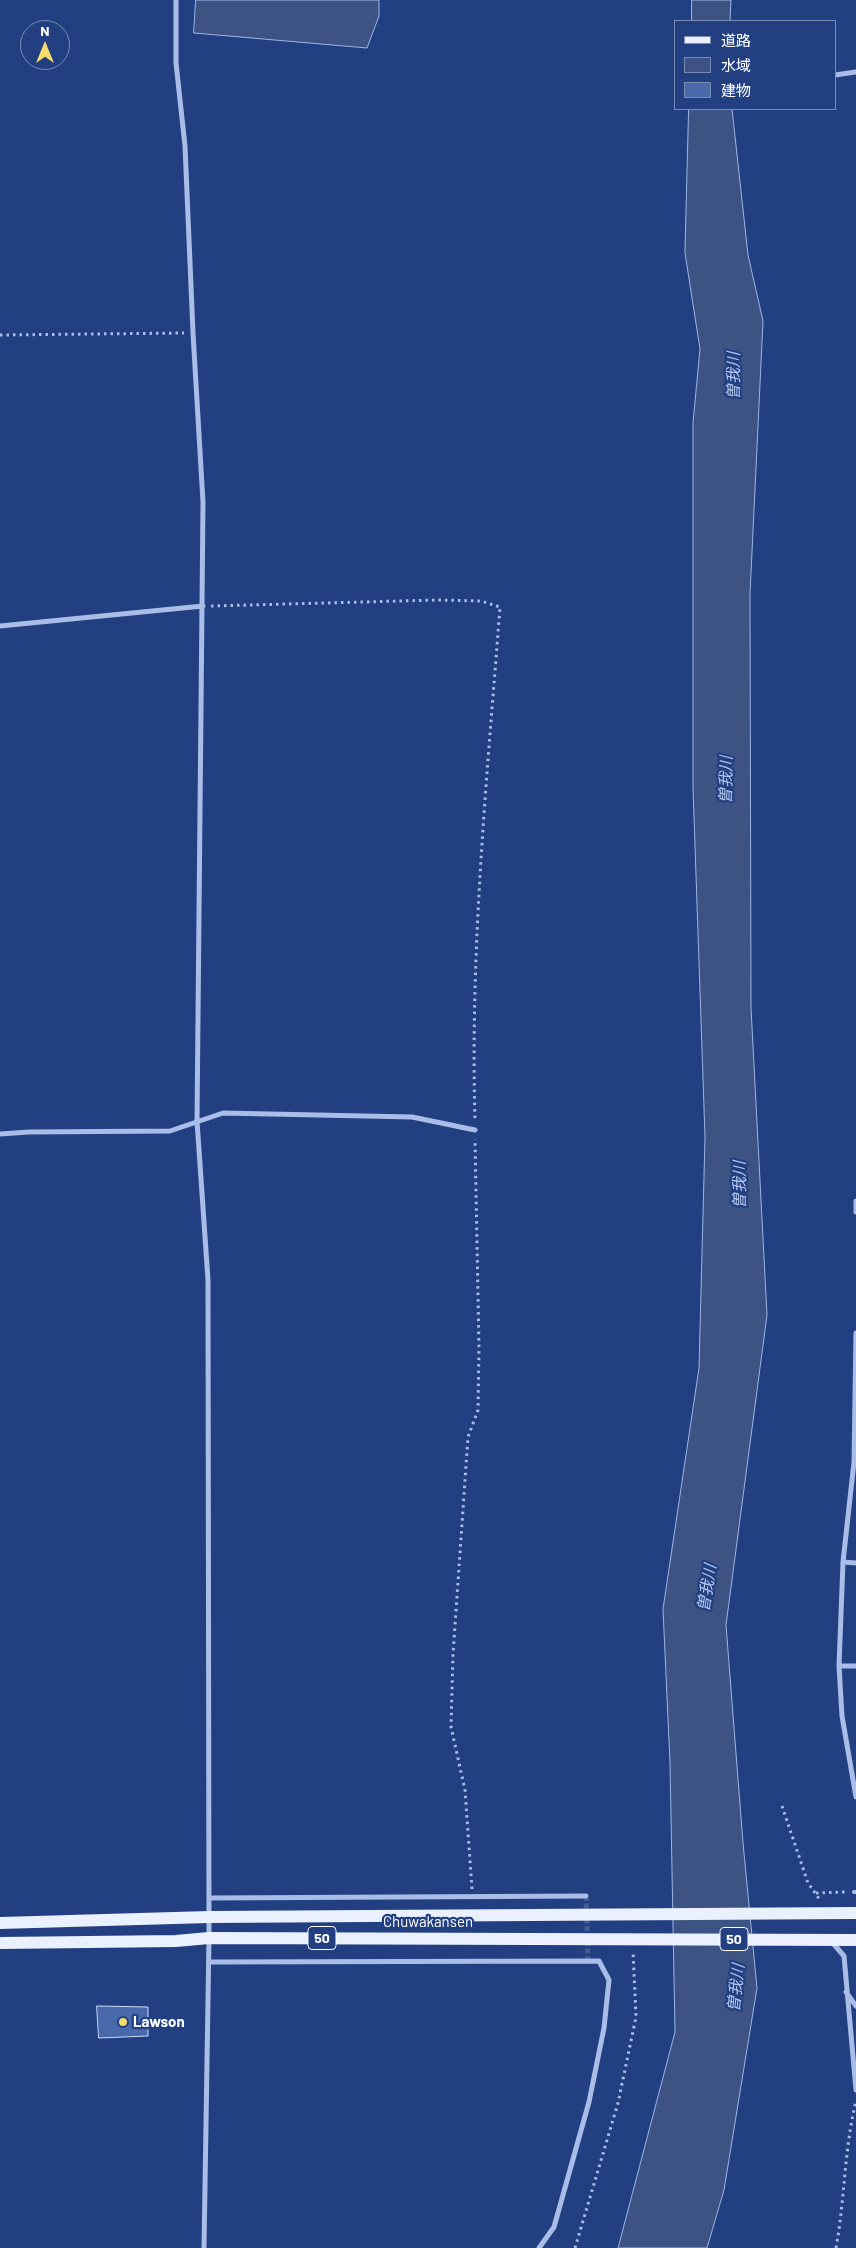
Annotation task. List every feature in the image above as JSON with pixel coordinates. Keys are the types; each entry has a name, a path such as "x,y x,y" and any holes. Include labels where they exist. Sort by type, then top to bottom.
{"main road":[{"name":"Chuwakansen","path":"0,1923 209,1918 856,1913"},
{"name":"Chuwakansen","path":"0,1943 176,1941 209,1938 856,1940"}],"street":[{"path":"176,0 176,64 185,146 203,502 197,1121 208,1280 209,1962 204,2248"},
{"path":"836,75 856,72"},
{"path":"0,626 203,606"},
{"path":"0,1134 170,1131 223,1113 412,1117 475,1130"},
{"path":"856,1201 856,1212"},
{"path":"856,1333 855,1462 843,1562 839,1666 842,1716 856,1797"},
{"path":"843,1562 856,1563"},
{"path":"839,1666 856,1666"},
{"path":"849,1765 856,1765"},
{"path":"209,1898 586,1896"},
{"path":"827,1940 844,1956 856,2090"},
{"path":"209,1962 599,1961 609,1980 604,2028 589,2102 554,2227 538,2248"},
{"path":"846,1992 856,2006"}],"path":[{"path":"0,335 193,333"},
{"path":"203,606 438,600 481,602 500,607 481,841 475,1019 478,1410 468,1437 453,1654 450,1727 465,1790 472,1889"},
{"path":"782,1806 808,1883 830,1913"},
{"path":"815,1893 855,1892"},
{"path":"575,2248 618,2103 636,2017 638,1938"},
{"path":"836,2248 842,2214 848,2132 856,2101"}],"water":[{"path":"196,0 379,0 379,16 367,48 194,33"},
{"path":"692,0 731,0 730,20 692,20"},
{"name":"曽我川","path":"689,110 732,110 748,255 763,321 750,594 751,1008 767,1315 726,1625 743,1843 757,1988 724,2190 707,2248 618,2248 675,2032 670,1763 663,1609 699,1368 705,1137 693,788 693,423 700,349 685,253"}],"building":[{"name":"Lawson","path":"97,2006 148,2007 148,2036 99,2038"}],"tunnel":[{"path":"586,1896 588,1962"}],"place":[{"name":"Lawson","path":"123,2022"}]}
